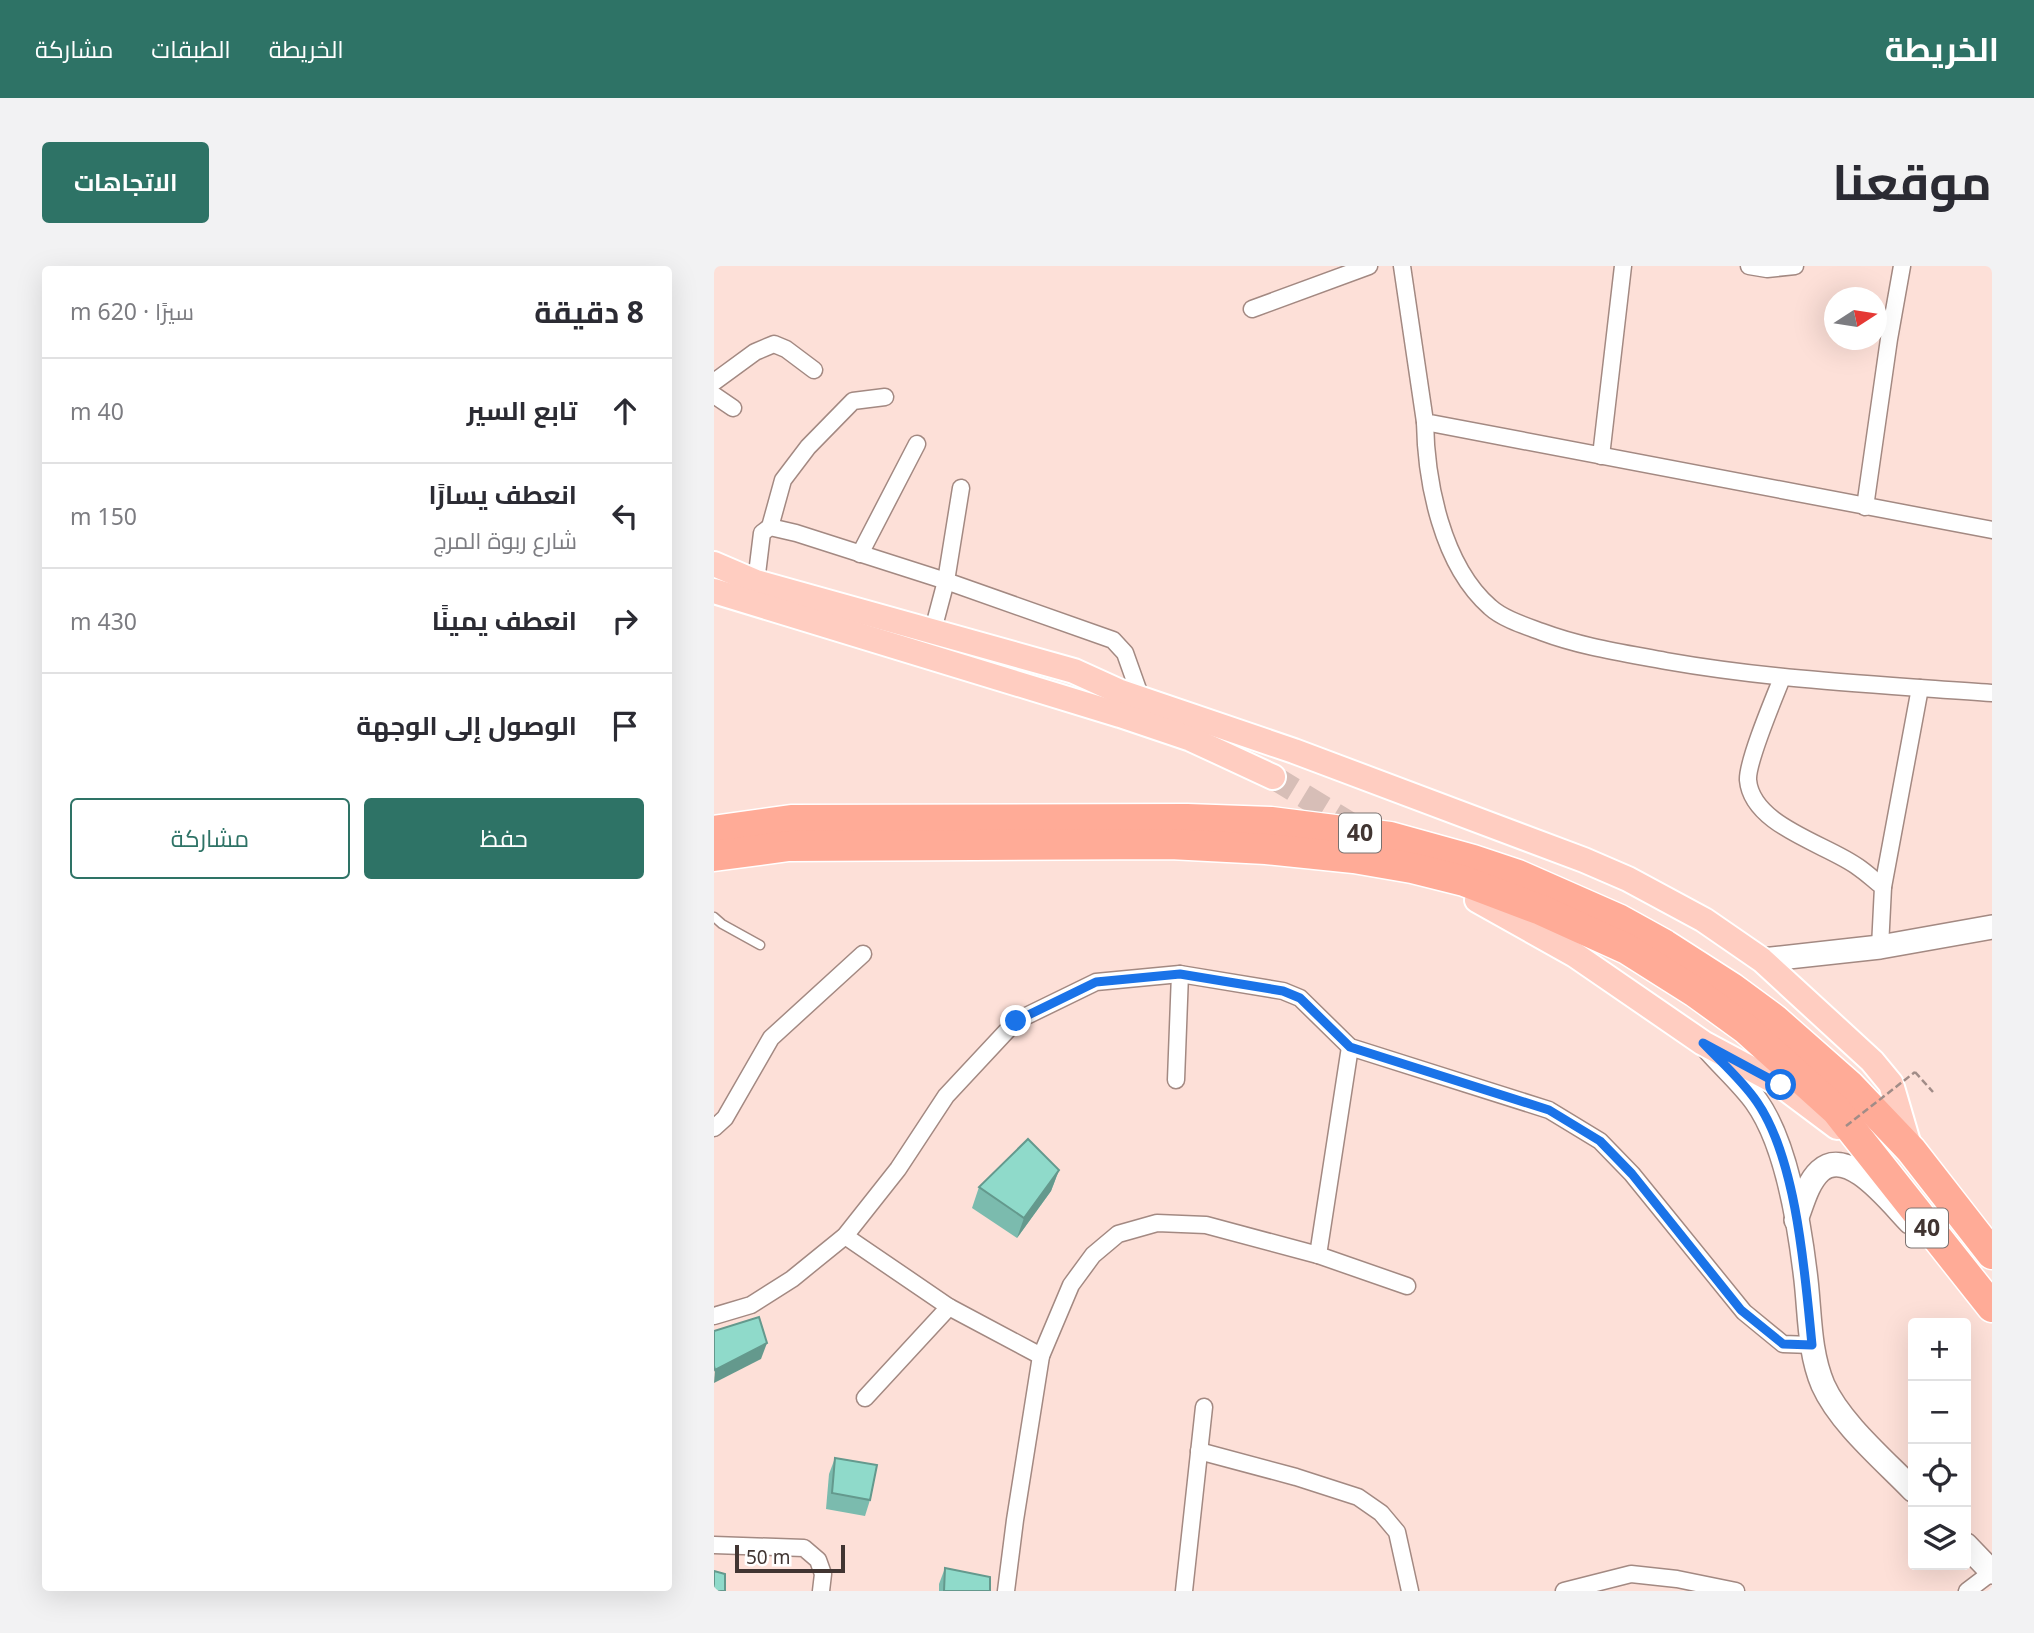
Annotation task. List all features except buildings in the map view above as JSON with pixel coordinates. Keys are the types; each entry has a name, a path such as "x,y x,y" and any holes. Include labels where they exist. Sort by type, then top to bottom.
{"highway":[{"name":"40","path":"714,831 791,820 1187,819 1271,822 1390,837 1518,874 1618,919 1665,945 1732,988 1794,1035 1850,1086 1911,1150 1992,1254"},
{"name":"40","path":"714,856 789,846 1170,844 1266,849 1354,858 1464,881 1541,910 1627,949 1696,992 1746,1029 1826,1099 1992,1307"}],"main road":[{"path":"714,564 756,582 1074,671 1118,691 1294,751 1628,879 1704,920 1762,960 1878,1069 1891,1084 1911,1150"},
{"path":"714,591 1120,715 1191,739 1273,777"},
{"path":"1477,900 1575,955 1703,1043 1781,1085 1855,1137"}],"street":[{"path":"1252,309 1369,266"},
{"path":"1402,266 1425,422 1425,455 1442,530 1466,579 1491,608 1526,626 1574,643 1723,671 1782,678 1992,693"},
{"path":"1601,456 1623,266"},
{"path":"1749,266 1767,269 1795,266"},
{"path":"1866,507 1902,266"},
{"path":"714,382 755,352 774,344 786,349 814,370"},
{"path":"714,395 733,408"},
{"path":"756,582 762,533 770,527 783,480 808,447 853,401 885,397"},
{"path":"1425,422 1992,530"},
{"path":"860,554 917,444"},
{"path":"933,630 946,581 961,488"},
{"path":"770,527 946,581 1113,640 1125,653 1141,698"},
{"path":"1782,678 1752,761 1748,780 1755,799 1768,816 1858,866 1883,887"},
{"path":"1880,947 1883,887 1920,688"},
{"path":"1762,960 1880,947 1992,927"},
{"path":"714,1128 724,1118 771,1038 863,954"},
{"path":"1176,1080 1180,974"},
{"path":"714,1316 751,1305 792,1279 845,1236 898,1169 946,1096 1016,1021 1096,982 1180,974 1283,991 1300,998 1350,1047 1549,1110 1600,1141 1632,1174 1741,1310 1783,1344 1812,1345"},
{"path":"1703,1043 1756,1101 1773,1130 1796,1220 1812,1345 1823,1385 1833,1403 1908,1485"},
{"path":"1318,1255 1350,1047"},
{"path":"1796,1220 1818,1172 1827,1166 1842,1165 1852,1168 1869,1180 1911,1224 1950,1256"},
{"path":"1006,1591 1041,1356 1071,1285 1093,1255 1118,1234 1157,1223 1206,1225 1318,1255 1407,1286"},
{"path":"845,1236 949,1307 1041,1356"},
{"path":"864,1398 949,1307"},
{"path":"1184,1591 1204,1407"},
{"path":"1199,1451 1358,1497 1381,1513 1397,1532 1410,1591"},
{"path":"714,1545 804,1548 818,1560 822,1574 821,1591"},
{"path":"1967,1591 1992,1572 1971,1550"},
{"path":"1564,1591 1630,1574 1677,1585 1736,1591"}],"lane":[{"path":"714,917 722,925 760,945"}],"path":[{"path":"1855,1137 1915,1072 1933,1092"}],"tunnel":[{"path":"1273,777 1365,833"}],"route":[{"path":"1016,1021 1096,982 1180,974 1283,991 1300,998 1350,1047 1549,1110 1600,1141 1632,1174 1741,1310 1783,1344 1812,1345 1796,1220 1773,1130 1756,1101 1703,1043 1781,1085"}]}
